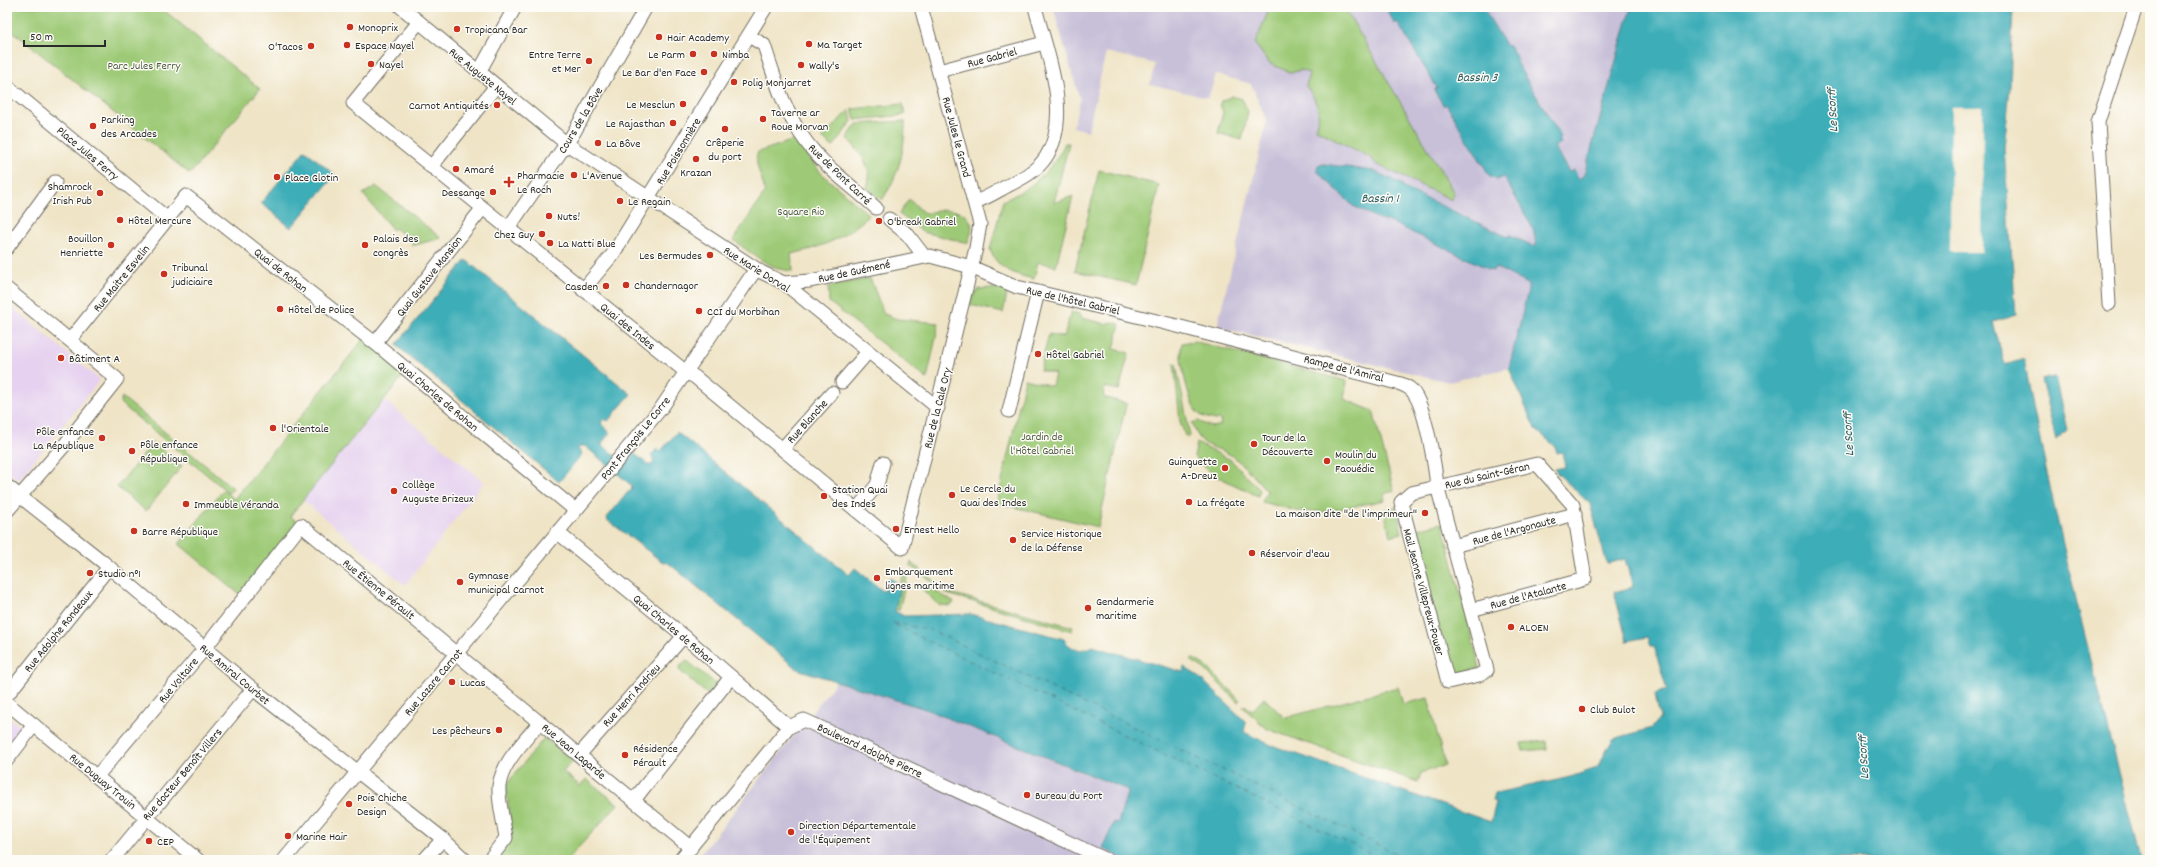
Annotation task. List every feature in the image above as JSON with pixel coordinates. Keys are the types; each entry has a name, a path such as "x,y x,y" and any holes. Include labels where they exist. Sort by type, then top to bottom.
{"street":[{"path":"479,72 515,7"},
{"name":"Cours de la Bôve","path":"507,230 567,144 646,7"},
{"name":"Rue Poissonnière","path":"583,290 613,254 766,7"},
{"name":"Rue Jules le Grand","path":"921,7 980,224 979,236 971,267"},
{"path":"975,202 990,197 1025,177 1046,158 1057,124 1058,97 1035,7"},
{"path":"2109,304 2098,122 2136,7"},
{"name":"Rue Auguste Nayel","path":"406,9 419,22 567,144"},
{"name":"Quai des Indes","path":"419,22 353,104 507,230 686,372 695,377 902,548"},
{"name":"Rue de Pont Carré","path":"749,36 764,45 784,104 807,143 825,163 876,208"},
{"name":"Rue Gabriel","path":"939,71 1044,43"},
{"name":"Place Jules Ferry","path":"7,86 168,220"},
{"path":"430,167 496,86"},
{"name":"Rue Marie Dorval","path":"567,144 756,269 784,284 938,408"},
{"path":"7,248 55,182"},
{"name":"Rue Maitre Esvelin","path":"70,340 186,196"},
{"name":"Quai de Rohan","path":"186,196 376,343"},
{"name":"Quai Gustave Mansion","path":"376,343 482,209"},
{"path":"889,219 908,234 924,256 930,256 971,267"},
{"name":"Rue de Guémené","path":"784,284 810,281 924,256"},
{"name":"Rue de l'hôtel Gabriel","path":"971,267 1017,287 1177,326"},
{"name":"Rue de la Cale Ory","path":"902,548 938,408 971,267"},
{"name":"Pont François Le Corre","path":"578,506 662,407 756,269"},
{"path":"7,289 117,379 63,447 7,511"},
{"path":"1009,411 1038,292"},
{"name":"Rampe de l'Amiral","path":"1177,326 1388,379 1410,388 1417,397 1434,460 1437,486 1487,670 1479,675 1448,682"},
{"name":"Quai Charles de Rohan","path":"376,343 578,506"},
{"path":"842,382 868,352"},
{"name":"Rue Blanche","path":"782,449 832,393"},
{"path":"856,510 877,485 883,463"},
{"name":"Rue du Saint-Géran","path":"1437,486 1537,464 1573,505 1575,514"},
{"name":"Rue Amiral Courbet","path":"7,486 109,567 253,689 357,773 443,839 465,860"},
{"name":"Mail Jeanne Villepreux-Power","path":"1437,486 1411,493 1401,502 1448,682"},
{"name":"Rue Lazare Carnot","path":"284,860 457,654 578,506"},
{"name":"Rue de l'Argonaute","path":"1453,546 1575,514"},
{"name":"Rue de l'Atalante","path":"1471,610 1585,579 1575,514"},
{"name":"Rue Voltaire","path":"97,776 205,648 301,525"},
{"name":"Rue Étienne Pérault","path":"301,525 457,654"},
{"name":"Quai Charles de Rohan","path":"557,532 684,636 790,727"},
{"name":"Rue Adolphe Rondeaux","path":"7,695 109,567"},
{"name":"Rue Henri Andrieu","path":"579,755 684,636"},
{"name":"Rue Jean Lagarde","path":"457,654 690,848"},
{"path":"634,800 731,677"},
{"name":"Rue docteur Benoît Villers","path":"112,860 253,689"},
{"name":"Rue Duguay Trouin","path":"7,703 198,860"},
{"name":"Boulevard Adolphe Pierre","path":"790,727 804,720 817,724 948,787 1106,860"},
{"path":"489,860 506,838 499,788 500,779 512,757 540,722"},
{"path":"7,760 34,725"},
{"path":"680,860 790,727"},
{"path":"424,860 443,839"}],"shaded area":[{"path":"1053,7 1632,7 1584,176 1579,179 1574,170 1518,204 1533,229 1537,243 1526,282 1529,286 1528,292 1509,368 1449,382 1217,327 1267,121 1251,84 1216,74 1208,98 1150,84 1155,64 1106,52 1088,131 1073,127 1080,100"},
{"path":"7,303 100,380 18,480 7,471"},
{"name":"Collège Auguste Brizeux","path":"384,400 484,482 405,585 303,500"},
{"path":"836,682 925,709 1129,791 1118,823 1114,822 1103,848 1125,860 696,860"},
{"path":"7,716 22,728 7,748"}],"green space":[{"name":"Parc Jules Ferry","path":"7,7 160,7 260,89 190,174 7,27"},
{"path":"1270,7 1344,7 1454,193 1452,200 1376,164 1371,158 1316,129 1318,123 1317,106 1313,96 1306,86 1309,73 1300,70 1291,73 1269,63 1255,44"},
{"path":"1232,96 1242,99 1248,112 1242,140 1218,133 1223,112 1220,105 1221,101"},
{"path":"903,104 905,115 855,120 852,109"},
{"path":"849,110 852,121 833,147 822,138"},
{"path":"905,121 904,142 900,162 893,181 882,200 867,188 869,173 867,167 861,155 847,138 857,124"},
{"name":"Square Rio","path":"794,140 822,174 869,215 852,230 823,245 791,254 793,271 768,264 733,240 764,194 757,162 758,152"},
{"path":"1065,143 1069,143 1054,203 1073,196 1056,266 1038,262 1034,279 1014,273 997,262 990,249 1003,201 1023,191 1040,178 1054,162"},
{"path":"1099,170 1159,185 1136,285 1075,271"},
{"path":"376,186 441,238 411,246 413,242 395,228 393,230 363,194"},
{"path":"909,199 925,214 949,210 962,213 967,216 972,226 968,243 923,232 899,214"},
{"path":"870,278 884,314 897,319 939,323 927,379 829,302 828,287"},
{"path":"979,289 1008,289 1003,313 970,305 973,296"},
{"name":"Jardin de l'Hôtel Gabriel","path":"1071,312 1080,314 1082,318 1106,324 1110,322 1120,324 1114,349 1129,353 1119,390 1105,387 1103,397 1128,404 1126,405 1098,527 997,503 1025,379 1052,386 1055,374 1040,370 1049,334 1064,337"},
{"path":"366,336 407,371 290,516 301,525 244,598 179,544 223,490 234,499"},
{"path":"1193,341 1347,381 1344,399 1373,411 1394,491 1384,494 1385,500 1325,512 1297,511 1262,502 1267,491 1248,471 1229,454 1206,444 1196,433 1192,423 1198,421 1212,427 1221,425 1219,418 1214,420 1206,418 1197,412 1187,389 1182,367 1181,349 1182,343"},
{"path":"1174,363 1176,364 1190,436 1188,438 1185,436 1180,421"},
{"path":"122,397 233,488 229,493 120,403"},
{"path":"153,443 182,466 146,511 117,487"},
{"path":"1197,443 1231,460 1260,490 1258,496 1212,474 1194,457"},
{"path":"1396,507 1402,533 1390,536 1384,510"},
{"path":"1442,523 1480,668 1451,675 1413,530"},
{"path":"911,562 947,592 1073,627 1072,631 947,594 910,565"},
{"path":"903,571 908,573 899,610 895,609"},
{"path":"925,585 954,602 951,606 939,605 922,589"},
{"path":"1192,658 1206,666 1240,700 1238,702 1203,668 1191,661"},
{"path":"686,660 716,684 708,695 678,669"},
{"path":"1398,687 1403,704 1428,698 1445,765 1421,773 1418,782 1267,729 1243,707 1245,705 1252,711 1264,698 1285,718"},
{"path":"544,738 573,760 563,772 580,786 586,779 618,804 567,860 495,860 512,836 506,785"},
{"path":"1546,741 1547,749 1523,751 1521,743"}],"water":[{"path":"1385,7 1483,7 1506,46 1509,45 1518,60 1516,62 1561,137 1559,139 1561,143 1554,147 1569,172 1574,170 1579,179 1584,175 1631,7 2013,7 2010,88 2004,148 2016,315 1993,322 2005,365 2024,359 2036,422 2064,548 2141,860 1125,860 1103,848 1114,822 1118,823 1128,790 925,709 797,669 667,562 665,564 606,519 628,492 631,491 632,486 585,446 580,446 578,449 582,454 559,482 396,345 466,260 631,394 608,421 604,419 601,423 610,433 601,444 624,463 634,453 648,465 652,465 654,461 651,455 657,449 660,452 677,432 849,575 855,568 884,592 886,581 890,578 900,585 895,611 904,616 970,614 1064,639 1069,645 1076,649 1084,649 1092,646 1183,672 1184,667 1198,676 1246,722 1244,732 1271,745 1491,822 1496,802 1493,800 1495,793 1567,778 1597,768 1613,739 1652,728 1660,718 1655,694 1667,690 1654,646 1650,646 1647,637 1627,641 1614,592 1633,587 1625,559 1607,564 1590,504 1556,472 1555,469 1565,467 1562,452 1557,453 1555,446 1535,429 1509,368 1528,290 1528,284 1495,267 1493,271 1353,206 1317,171 1318,165 1324,164 1374,171 1403,185 1402,187 1508,237 1510,235 1535,247 1536,244 1533,229 1504,177 1497,180 1494,176 1491,178 1446,104 1444,106 1434,90 1437,88 1397,22 1395,24"},
{"path":"305,150 335,175 291,228 261,203"},
{"path":"2055,378 2067,430 2056,440 2041,380"}],"pier":[{"path":"1951,107 1983,107 1982,252 1950,252"}],"ferry route":[{"path":"893,623 931,630 1410,860"},
{"path":"895,625 1384,860"}],"place":[{"name":"Monoprix","path":"350,27"},
{"name":"Tropicana Bar","path":"457,29"},
{"name":"Hair Academy","path":"659,37"},
{"name":"Ma Target","path":"809,44"},
{"name":"Espace Nayel","path":"347,45"},
{"name":"O'Tacos","path":"311,46"},
{"name":"Le Parm","path":"693,54"},
{"name":"Nimba","path":"714,54"},
{"name":"Entre Terre et Mer","path":"589,61"},
{"name":"Nayel","path":"371,64"},
{"name":"Wally's","path":"801,65"},
{"name":"Le Bar d'en Face","path":"704,72"},
{"name":"Polig Monjarret","path":"734,82"},
{"name":"Le Mesclun","path":"683,104"},
{"name":"Carnot Antiquités","path":"497,105"},
{"name":"Taverne ar Roue Morvan","path":"763,119"},
{"name":"Le Rajasthan","path":"673,123"},
{"name":"Parking des Arcades","path":"93,126"},
{"name":"Crêperie du port","path":"725,129"},
{"name":"La Bôve","path":"598,143"},
{"name":"Krazan","path":"696,159"},
{"name":"Amaré","path":"456,169"},
{"name":"L'Avenue","path":"574,175"},
{"name":"Place Glotin","path":"277,177"},
{"name":"Pharmacie Le Roch","path":"509,182"},
{"name":"Dessange","path":"493,192"},
{"name":"Shamrock Irish Pub","path":"100,193"},
{"name":"Le Regain","path":"620,201"},
{"name":"Nuts!","path":"549,216"},
{"name":"Hôtel Mercure","path":"120,220"},
{"name":"O'break Gabriel","path":"879,221"},
{"name":"Chez Guy","path":"542,234"},
{"name":"La Natti Blue","path":"550,243"},
{"name":"Bouillon Henriette","path":"111,245"},
{"name":"Palais des congrès","path":"365,245"},
{"name":"Les Bermudes","path":"710,255"},
{"name":"Tribunal judiciaire","path":"164,274"},
{"name":"Chandernagor","path":"626,285"},
{"name":"Casden","path":"606,286"},
{"name":"Hôtel de Police","path":"280,309"},
{"name":"CCI du Morbihan","path":"699,311"},
{"name":"Hôtel Gabriel","path":"1038,354"},
{"name":"Bâtiment A","path":"61,358"},
{"name":"l'Orientale","path":"273,428"},
{"name":"Pôle enfance La République","path":"102,438"},
{"name":"Tour de la Découverte","path":"1254,444"},
{"name":"Pôle enfance République","path":"132,451"},
{"name":"Moulin du Faouédic","path":"1327,461"},
{"name":"Guinguette A-Dreuz","path":"1225,468"},
{"name":"Collège Auguste Brizeux","path":"394,491"},
{"name":"Le Cercle du Quai des Indes","path":"952,495"},
{"name":"Station Quai des Indes","path":"824,496"},
{"name":"La frégate","path":"1189,502"},
{"name":"Immeuble Véranda","path":"186,504"},
{"name":"La maison dite \"de l'imprimeur\"","path":"1425,513"},
{"name":"Ernest Hello","path":"896,529"},
{"name":"Barre République","path":"134,531"},
{"name":"Service Historique de la Défense","path":"1013,540"},
{"name":"Réservoir d'eau","path":"1252,553"},
{"name":"Studio n°1","path":"90,573"},
{"name":"Embarquement lignes maritime","path":"877,578"},
{"name":"Gymnase municipal Carnot","path":"460,582"},
{"name":"Gendarmerie maritime","path":"1088,608"},
{"name":"ALOEN","path":"1511,627"},
{"name":"Lucas","path":"452,682"},
{"name":"Club Bulot","path":"1582,709"},
{"name":"Les pêcheurs","path":"499,730"},
{"name":"Résidence Pérault","path":"625,755"},
{"name":"Bureau du Port","path":"1027,795"},
{"name":"Pois Chiche Design","path":"349,804"},
{"name":"Direction Départementale de l'Équipement","path":"791,832"},
{"name":"Marine Hair","path":"288,836"},
{"name":"CEP","path":"149,841"}],"water label":[{"name":"Bassin 3","path":"1477,76"},
{"name":"Le Scorff","path":"1831,110"},
{"name":"Bassin 1","path":"1380,197"},
{"name":"Le Scorff","path":"1847,434"},
{"name":"Le Scorff","path":"1862,757"}]}
